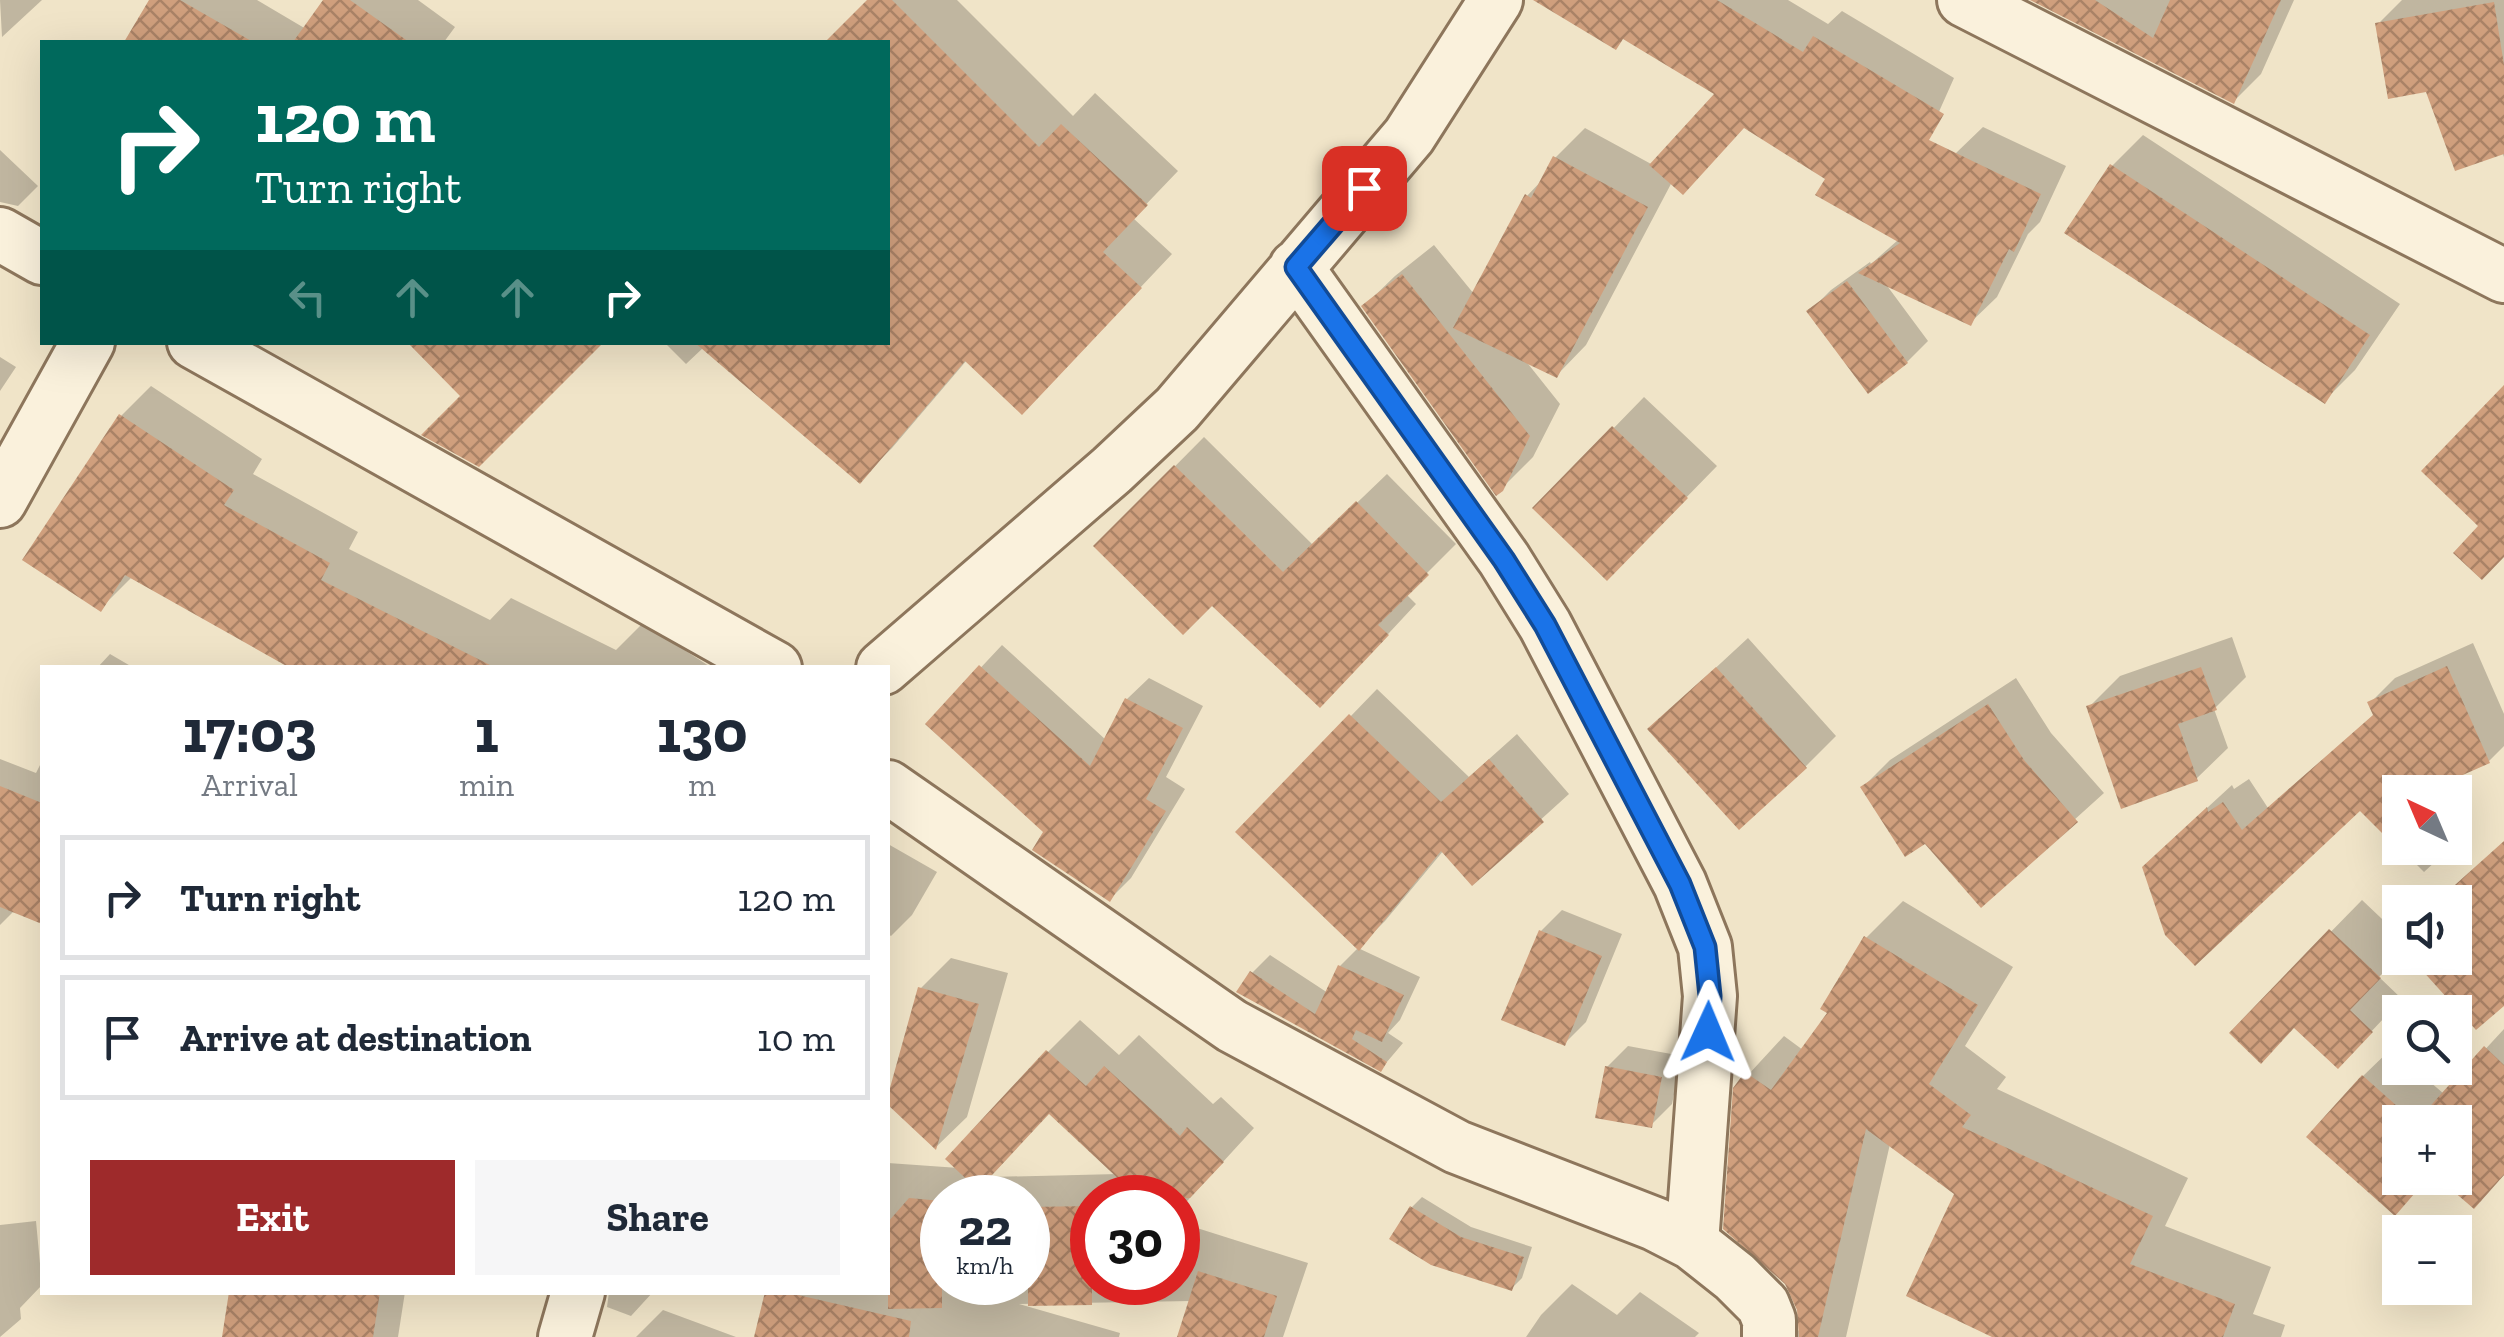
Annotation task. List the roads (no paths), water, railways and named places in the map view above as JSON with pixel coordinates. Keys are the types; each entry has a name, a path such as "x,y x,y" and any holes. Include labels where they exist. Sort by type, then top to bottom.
{"street":[{"path":"885,665 1112,470 1177,408 1409,136 1496,0"},
{"path":"1964,0 2504,276"},
{"path":"0,234 40,257"},
{"path":"1296,267 1504,560 1545,625 1680,884 1705,947 1710,996 1692,1243"},
{"path":"0,502 86,345"},
{"path":"199,345 770,665"},
{"path":"890,788 1232,1026 1457,1147 1655,1224 1692,1243 1763,1305 1769,1320 1769,1337"},
{"path":"565,1337 577,1295"}]}
